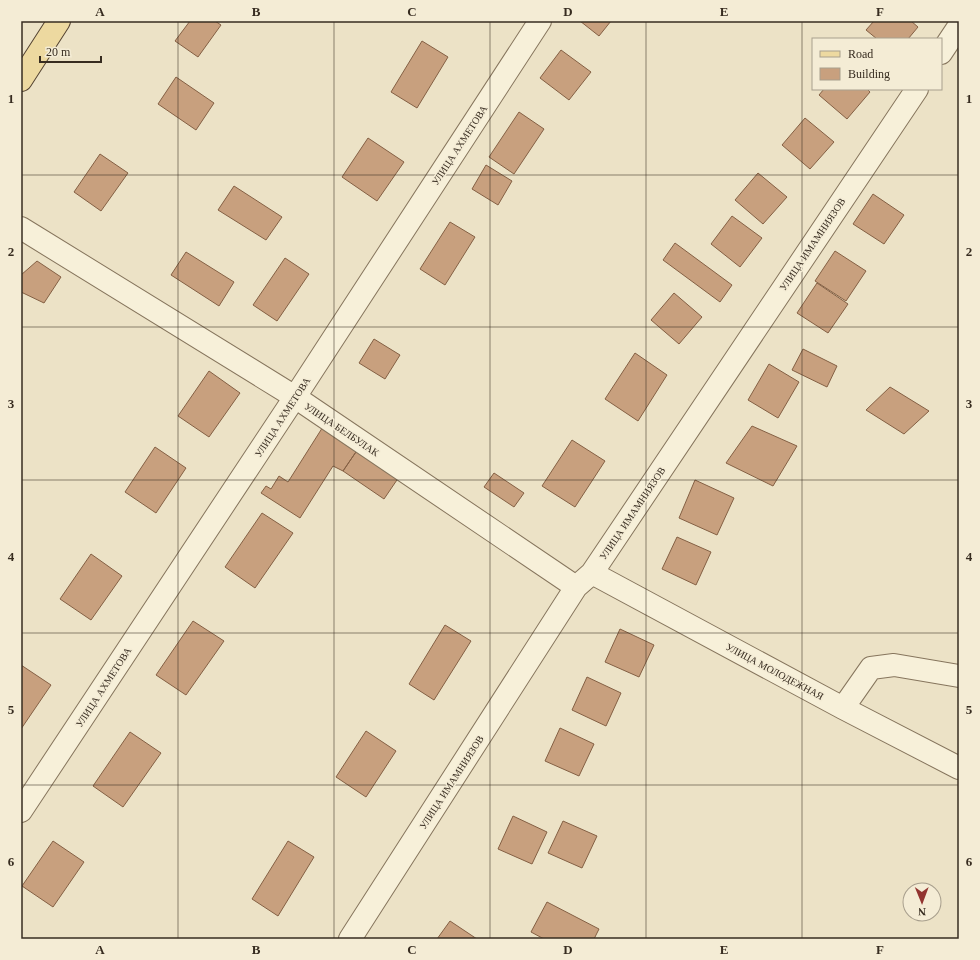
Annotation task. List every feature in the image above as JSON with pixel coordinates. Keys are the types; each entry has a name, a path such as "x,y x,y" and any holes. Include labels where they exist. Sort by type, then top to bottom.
{"main road":[{"path":"21,80 59,21"}],"street":[{"name":"УЛИЦА АХМЕТОВА","path":"21,811 540,21"},
{"path":"942,52 959,26"},
{"name":"УЛИЦА ИМАМНИЯЗОВ","path":"350,939 576,587 592,572 916,90"},
{"name":"УЛИЦА БЕЛБУЛАК","path":"21,228 295,396 576,587"},
{"name":"УЛИЦА МОЛОДЕЖНАЯ","path":"592,572 843,708 959,768"},
{"path":"843,708 871,668 894,665 959,676"}],"building":[{"path":"190,21 215,21 221,25 198,57 175,41"},
{"path":"580,21 611,21 599,36"},
{"path":"874,21 911,21 918,27 909,38 876,38 866,30"},
{"path":"422,41 448,57 417,108 391,92"},
{"path":"561,50 591,72 569,100 540,78"},
{"path":"176,77 214,103 196,130 158,104"},
{"path":"823,90 868,90 870,92 847,119 819,95"},
{"path":"519,112 544,129 514,174 489,157"},
{"path":"805,118 834,142 810,169 782,145"},
{"path":"368,138 404,162 377,201 342,177"},
{"path":"100,154 128,173 101,211 74,192"},
{"path":"486,165 512,181 498,205 472,189"},
{"path":"758,173 787,197 763,224 735,200"},
{"path":"234,186 282,217 266,240 218,210"},
{"path":"873,194 904,215 884,244 853,224"},
{"path":"732,216 762,238 740,267 711,244"},
{"path":"450,222 475,237 445,285 420,269"},
{"path":"675,243 732,285 720,302 663,260"},
{"path":"835,251 866,271 846,301 815,281"},
{"path":"186,252 234,282 219,306 171,275"},
{"path":"285,258 309,274 277,321 253,305"},
{"path":"37,261 61,277 44,303 21,292 21,275"},
{"path":"817,283 848,304 828,333 797,313"},
{"path":"674,293 702,317 679,344 651,320"},
{"path":"374,339 400,355 385,379 359,363"},
{"path":"803,349 837,366 827,387 792,370"},
{"path":"635,353 667,375 638,421 605,399"},
{"path":"769,364 799,382 778,418 748,400"},
{"path":"209,371 240,393 209,437 178,416"},
{"path":"890,387 929,411 904,434 866,410"},
{"path":"326,422 360,446 343,471 333,466 300,518 261,493 266,486 271,489 279,476 288,482"},
{"path":"752,426 797,446 773,486 726,463"},
{"path":"572,440 605,461 575,507 542,486"},
{"path":"360,446 401,474 384,499 343,471"},
{"path":"155,447 186,468 156,513 125,492"},
{"path":"494,473 524,493 514,507 484,487"},
{"path":"695,480 734,498 717,535 679,518"},
{"path":"262,513 293,533 255,588 225,567"},
{"path":"677,537 711,552 696,585 662,569"},
{"path":"91,554 122,576 91,620 60,599"},
{"path":"193,621 224,641 186,695 156,675"},
{"path":"445,625 471,641 434,700 409,684"},
{"path":"620,629 654,645 639,677 605,662"},
{"path":"21,665 51,685 21,729"},
{"path":"587,677 621,693 606,726 572,710"},
{"path":"560,728 594,744 579,776 545,761"},
{"path":"366,731 396,751 366,797 336,777"},
{"path":"130,732 161,753 123,807 93,786"},
{"path":"513,816 547,832 532,864 498,849"},
{"path":"563,821 597,836 582,868 548,853"},
{"path":"53,841 84,862 53,907 22,886"},
{"path":"288,841 314,857 278,916 252,899"},
{"path":"547,902 599,929 594,939 544,939 531,932"},
{"path":"450,921 477,939 437,939"}]}
